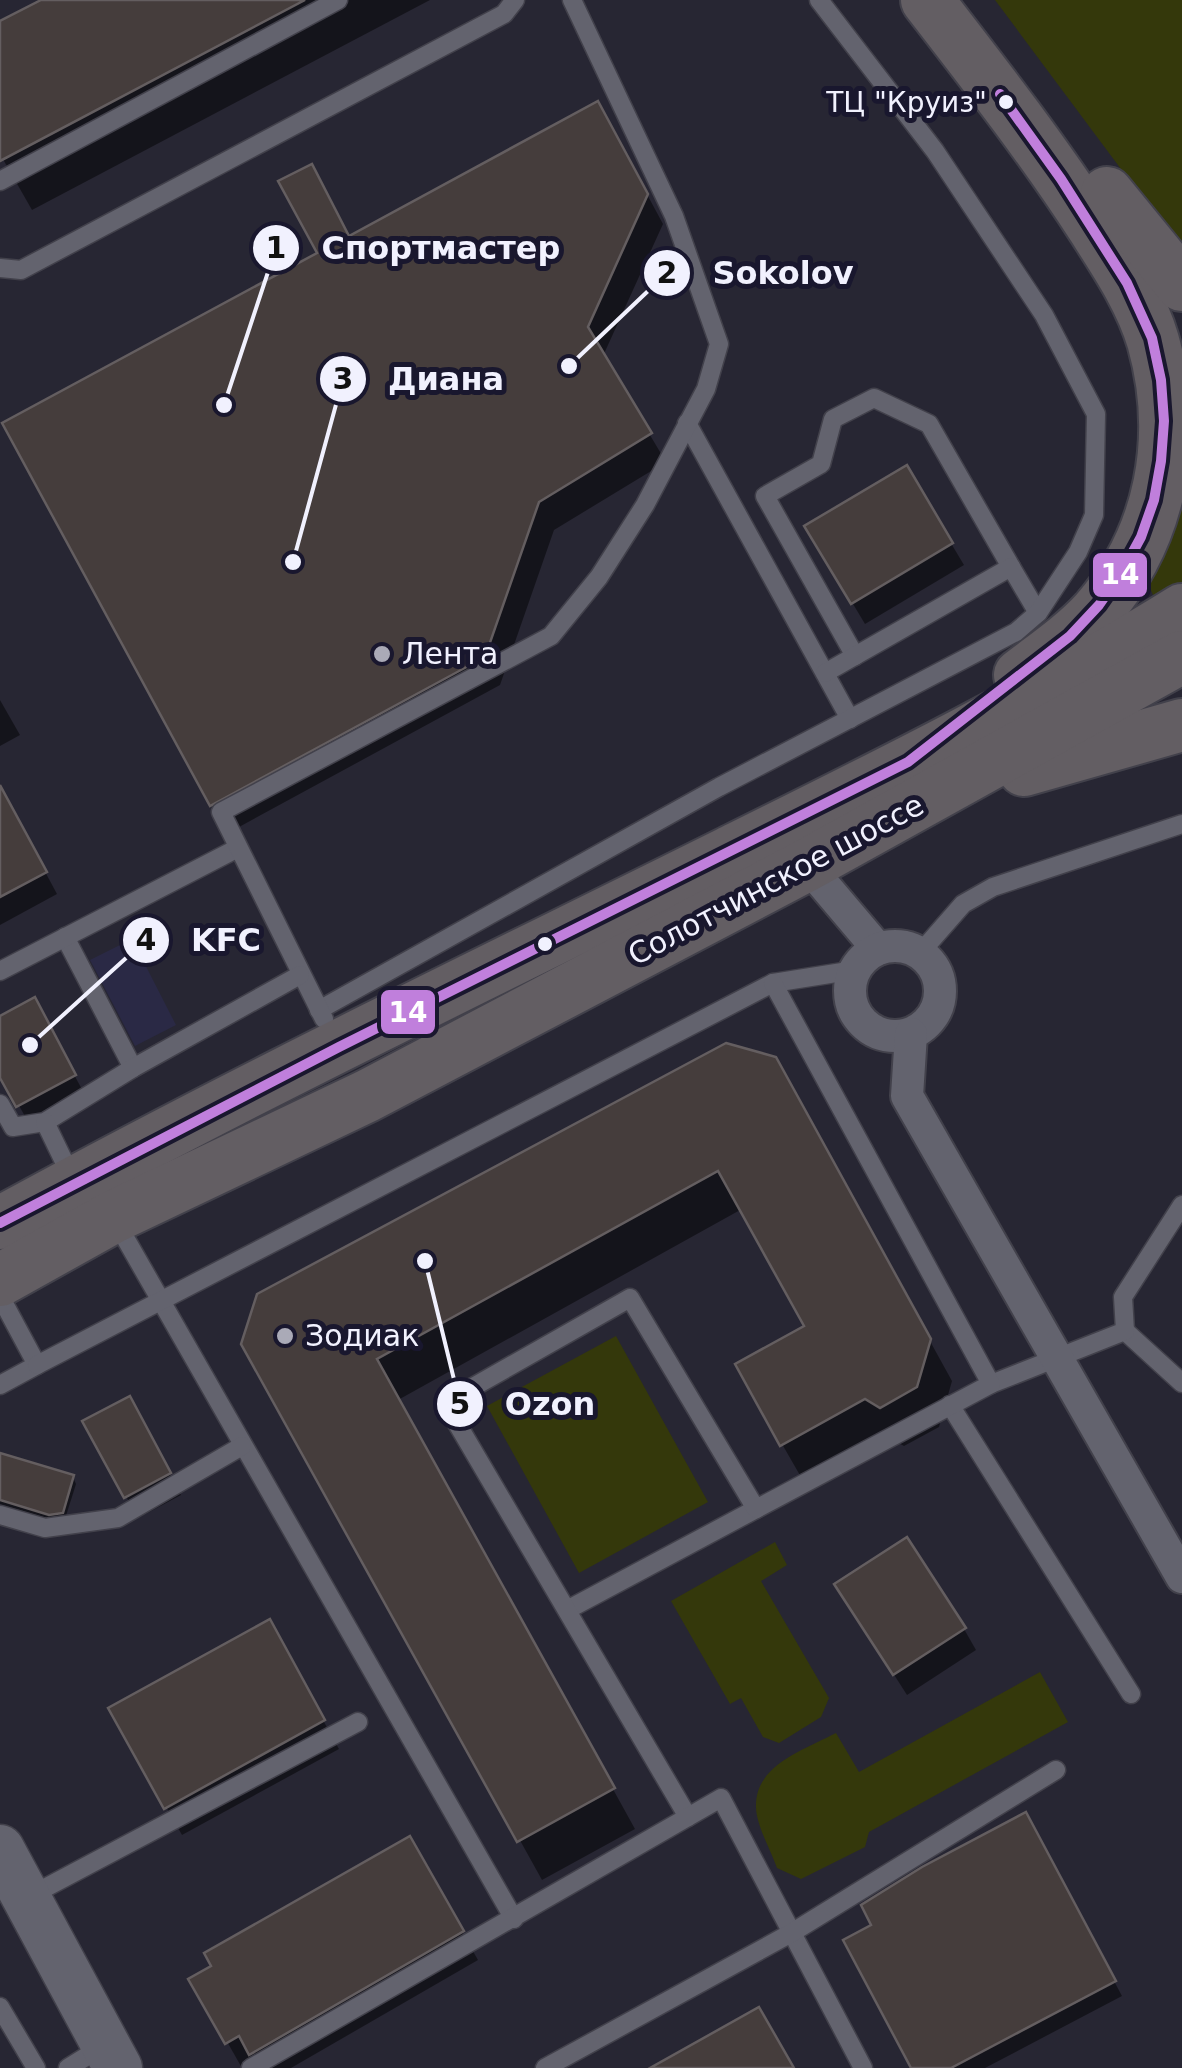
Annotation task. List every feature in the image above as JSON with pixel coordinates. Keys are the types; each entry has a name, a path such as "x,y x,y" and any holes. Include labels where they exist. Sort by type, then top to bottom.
{"main road":[{"path":"920,780 1095,613 1140,547 1157,504 1164,455 1164,398 1152,339 1130,285 1050,160 928,0"},
{"path":"958,0 1182,285"},
{"name":"Солотчинское шоссе","path":"0,1280 113,1217 366,1096 806,865 920,780 1182,610"},
{"name":"Солотчинское шоссе","path":"0,1223 329,1028 920,780 1182,657"},
{"path":"920,780 1182,725"}],"street":[{"path":"806,865 866,959"},
{"path":"893,945 921,952 938,974 940,1003 924,1026 912,1034 897,1036 868,1027 850,1001 866,959 893,945"},
{"path":"329,1028 366,1096"},
{"path":"912,1034 907,1096 1182,1577"},
{"path":"0,1848 27,1897 97,2060"}],"lane":[{"path":"0,182 338,0"},
{"path":"0,268 22,270 504,14 515,0"},
{"path":"572,0 674,216 719,344 706,389 645,505 599,577 551,636 221,812 329,1028 719,787 1016,632 1038,613 1078,552 1094,514 1096,414 1044,315 935,151 818,0"},
{"path":"856,656 766,496 821,464 833,420 874,398 929,424 1038,613"},
{"path":"688,422 850,719"},
{"path":"825,673 1011,566"},
{"path":"921,952 963,904 993,887 1182,824"},
{"path":"0,972 238,848"},
{"path":"66,937 132,1068"},
{"path":"0,1385 774,983 866,959"},
{"path":"0,1104 14,1127 44,1122 132,1068 300,975"},
{"path":"774,983 991,1384"},
{"path":"44,1122 74,1182"},
{"path":"1182,1206 1123,1297 1125,1331 1182,1382"},
{"path":"113,1217 514,1919"},
{"path":"0,1296 37,1365"},
{"path":"688,1817 445,1404 630,1298 756,1509"},
{"path":"567,1610 950,1404 1125,1331"},
{"path":"950,1404 1131,1694"},
{"path":"0,1515 45,1528 118,1518 242,1446"},
{"path":"27,1897 358,1722"},
{"path":"544,2068 794,1932 1056,1770"},
{"path":"252,2068 721,1798 863,2068"},
{"path":"0,2007 36,2068"}],"shaded area":[{"path":"132,939 176,1025 135,1046 90,960"}],"green space":[{"path":"995,0 1182,0 1182,251"},
{"path":"1182,480 1182,585 1153,595 1146,579"},
{"path":"616,1336 708,1502 579,1573 487,1406"},
{"path":"775,1542 787,1565 761,1581 829,1698 821,1717 779,1743 763,1737 741,1698 730,1704 671,1601"},
{"path":"1040,1672 1068,1722 869,1832 865,1847 801,1879 777,1868 756,1808 763,1781 783,1761 836,1733 859,1772"}],"building":[{"path":"41,0 305,0 0,161 0,21"},
{"path":"598,101 648,194 588,327 652,433 539,502 485,657 210,806 2,423 317,253 278,181 312,164 349,236"},
{"path":"907,465 953,543 851,604 804,526"},
{"path":"0,785 47,872 0,897"},
{"path":"35,997 76,1075 16,1107 0,1078 0,1016"},
{"path":"726,1043 776,1057 931,1339 917,1387 880,1408 865,1399 780,1446 735,1364 804,1326 718,1171 377,1359 615,1788 517,1842 241,1344 257,1294"},
{"path":"130,1396 171,1473 124,1498 82,1421"},
{"path":"0,1453 74,1475 63,1513 49,1515 0,1500"},
{"path":"907,1537 966,1628 893,1675 834,1584"},
{"path":"270,1619 325,1720 164,1809 108,1708"},
{"path":"1026,1812 1116,1981 951,2068 911,2068 843,1940 871,1925 861,1905 922,1867"},
{"path":"410,1836 464,1931 249,2055 239,2036 225,2044 188,1979 211,1966 204,1953"},
{"path":"759,2007 794,2068 650,2068"}],"transit line":[{"name":"14","path":"0,1223 339,1047 908,762 1070,636 1099,605 1141,537 1154,500 1164,421 1161,380 1152,338 1127,283 1061,179 1000,94"}],"place":[{"name":"ТЦ \"Круиз\"","path":"1006,102"},
{"name":"Sokolov","path":"569,366"},
{"name":"Спортмастер","path":"224,405"},
{"name":"Диана","path":"293,562"},
{"name":"Лента","path":"382,654"},
{"name":"KFC","path":"30,1045"},
{"name":"Ozon","path":"425,1261"},
{"name":"Зодиак","path":"285,1336"}]}
